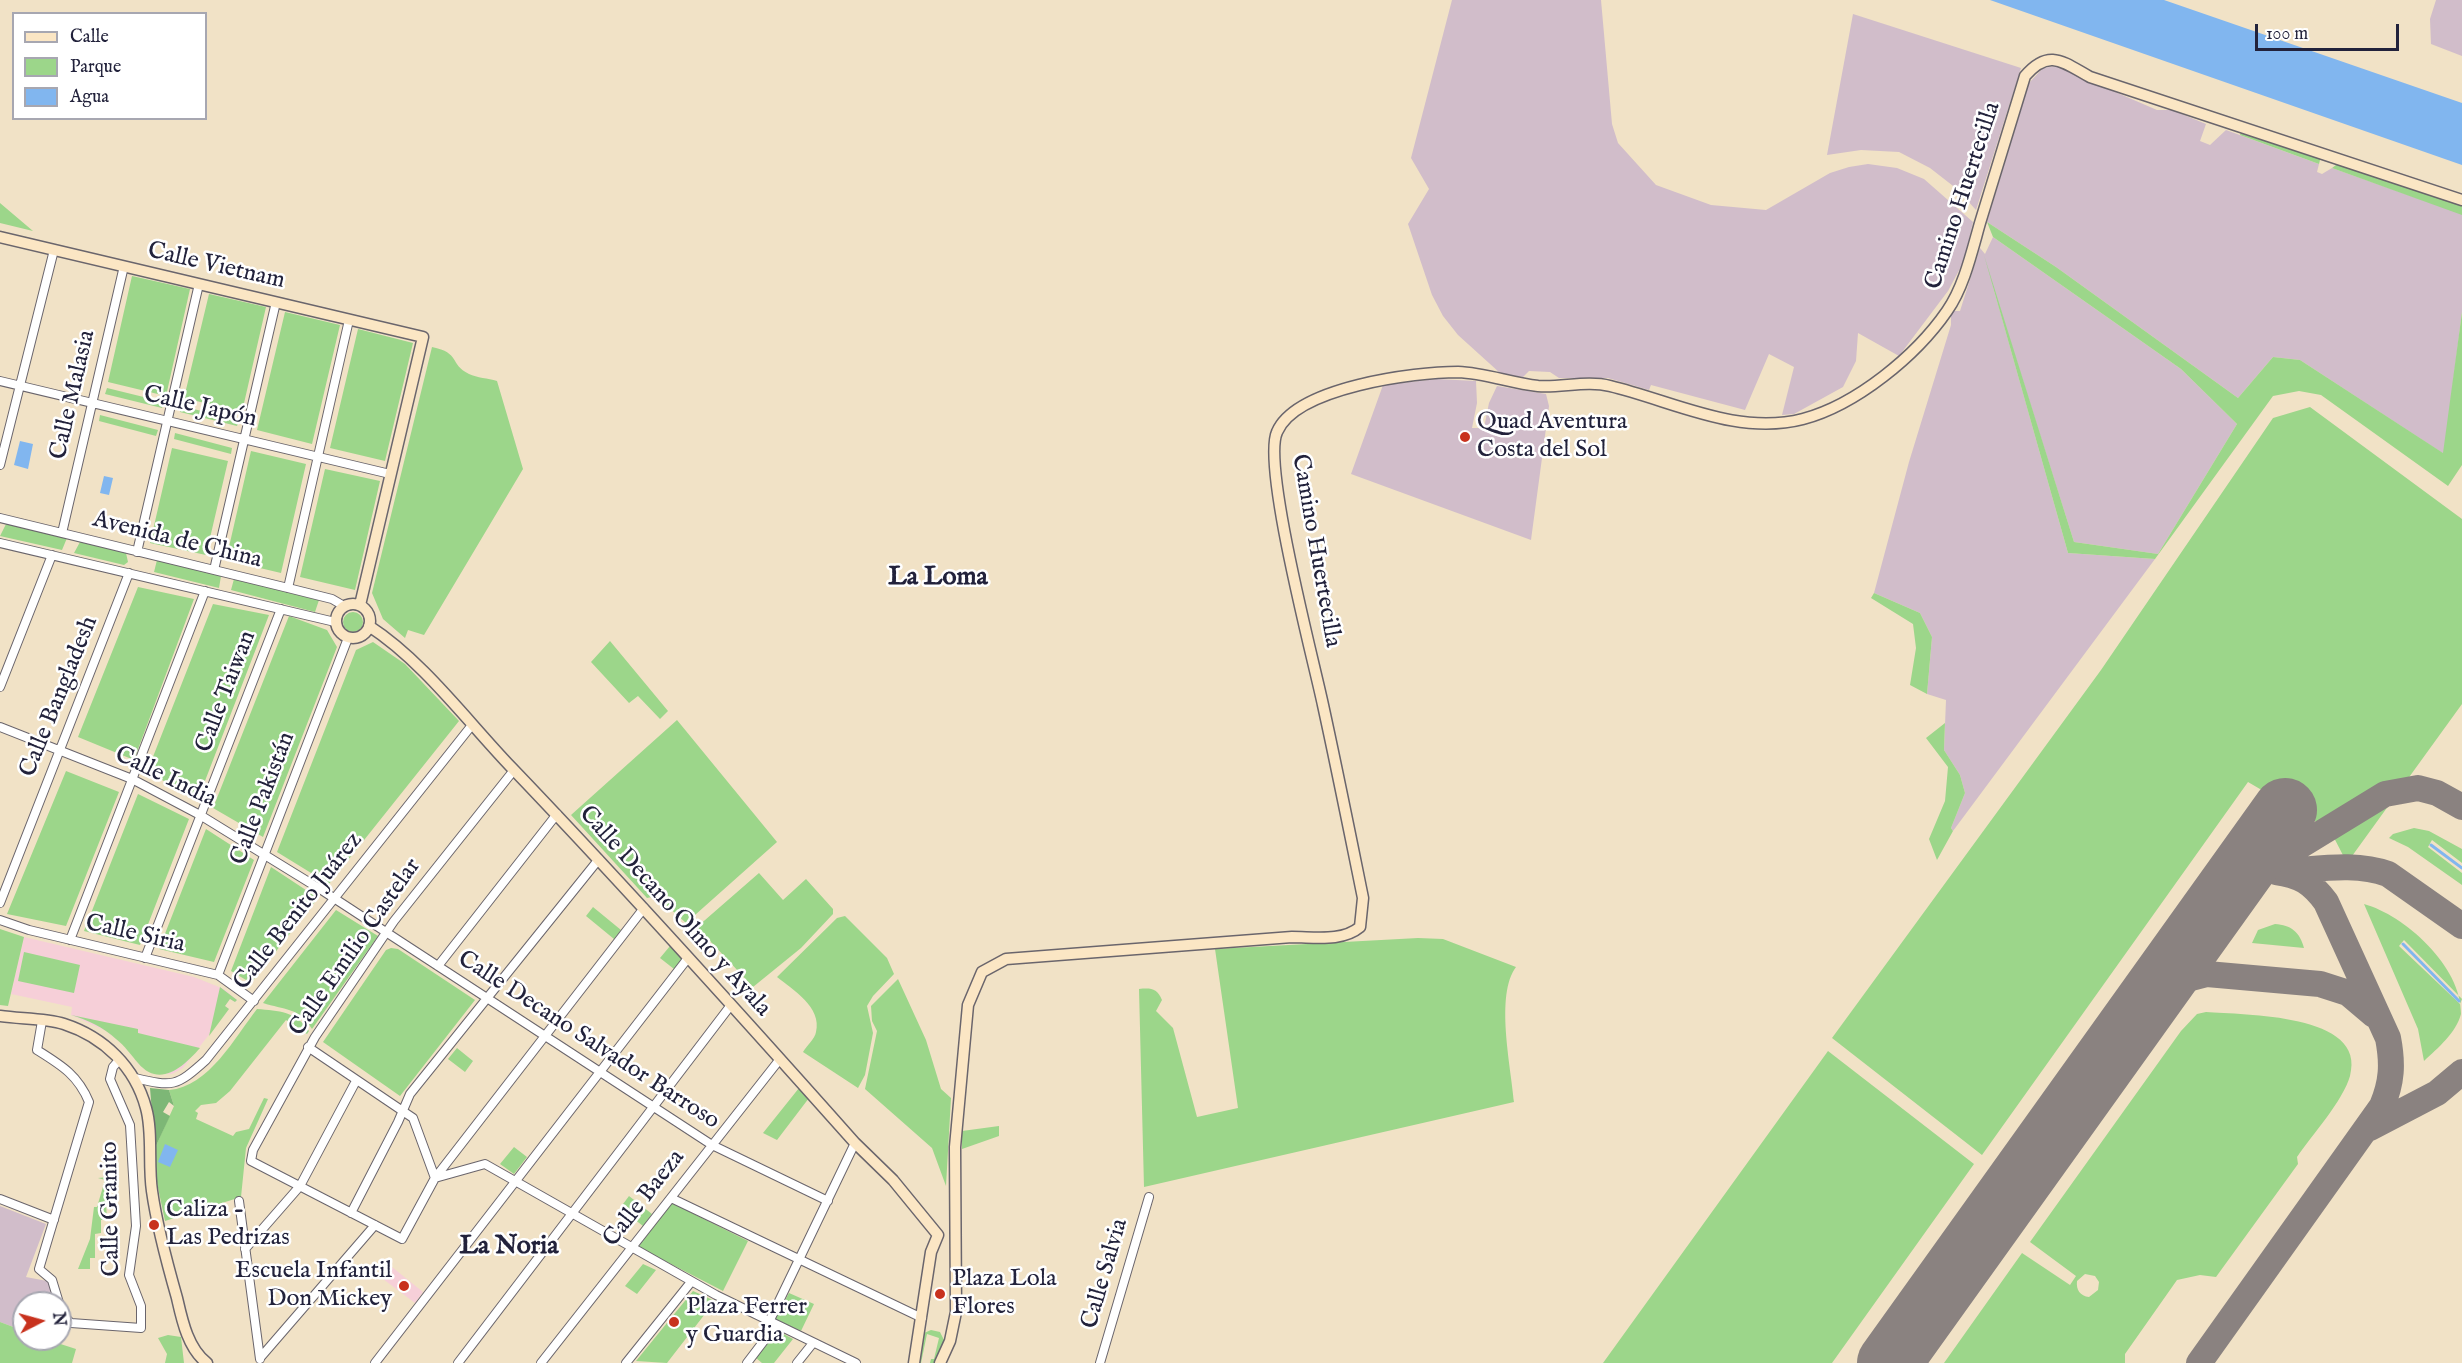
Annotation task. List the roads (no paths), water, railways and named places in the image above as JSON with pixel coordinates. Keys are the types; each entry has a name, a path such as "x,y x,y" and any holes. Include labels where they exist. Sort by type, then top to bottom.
{"street":[{"name":"Camino Huertecilla","path":"956,1237 955,1147 958,1095 968,1005 982,972 1005,959 1292,937 1338,937 1350,935 1360,927 1363,898 1287,541 1273,461 1276,433 1289,416 1306,404 1346,388 1392,377 1461,372 1539,386 1606,384 1717,418 1760,424 1803,419 1861,394 1906,356 1948,310 1968,263 2025,76 2036,63 2047,58 2062,62 2090,77 2462,200"},
{"name":"Calle Vietnam","path":"0,237 423,337 390,474"},
{"path":"0,465 54,249"},
{"name":"Calle Malasia","path":"62,533 124,266"},
{"path":"137,552 199,284"},
{"path":"214,570 276,302"},
{"path":"288,588 349,320"},
{"name":"Calle Japón","path":"0,381 390,474"},
{"path":"360,605 390,474"},
{"name":"Avenida de China","path":"0,518 332,599 344,606"},
{"name":"Avenida de China","path":"0,543 335,622"},
{"path":"0,687 51,555"},
{"name":"Calle Bangladesh","path":"0,903 129,573"},
{"path":"70,940 206,591"},
{"path":"360,605 369,614 369,626 361,636 348,638 338,629 335,622 336,616 344,606 360,605"},
{"name":"Calle Taiwan","path":"146,958 280,609"},
{"name":"Calle Decano Olmo y Ayala","path":"369,626 386,637 599,859 855,1143 893,1180 938,1235"},
{"name":"Calle Pakistán","path":"218,975 348,638"},
{"name":"Calle Benito Juárez","path":"135,1078 165,1085 184,1080 206,1060 472,725"},
{"name":"Calle India","path":"0,727 132,779 200,815 334,899"},
{"name":"Calle Emilio Castelar","path":"300,1186 251,1161 253,1150 308,1047 386,933 514,770"},
{"path":"438,966 556,814"},
{"path":"351,1213 410,1094 599,859"},
{"name":"Calle Decano Salvador Barroso","path":"334,899 712,1146 828,1201"},
{"path":"300,1186 402,1239 435,1178 644,908"},
{"name":"Calle Siria","path":"0,920 70,940 218,975 254,1001"},
{"path":"375,1363 688,958"},
{"path":"458,1363 654,1109 731,1005"},
{"path":"0,1017 62,1023 86,1032 109,1048 135,1078 147,1110 152,1192 164,1250 183,1322 201,1361"},
{"path":"42,1021 37,1050 70,1070 78,1079 88,1102 39,1269 52,1280 56,1291"},
{"path":"308,1047 412,1118 435,1178"},
{"name":"Calle Granito","path":"72,1323 141,1328 141,1306 129,1275 134,1254 136,1226 130,1125 110,1079 113,1067 120,1059"},
{"name":"Calle Baeza","path":"541,1363 780,1059"},
{"path":"245,1249 300,1186 356,1081"},
{"path":"747,1363 773,1324 798,1260 855,1143"},
{"path":"435,1178 485,1164 631,1249 773,1324 853,1362"},
{"name":"Calle Salvia","path":"1100,1363 1149,1197"},
{"path":"671,1198 922,1318"},
{"path":"0,1199 54,1220"},
{"path":"239,1201 260,1360"},
{"path":"260,1360 375,1225"},
{"path":"914,1363 931,1252 938,1235 956,1237 956,1312 950,1341 940,1363"},
{"path":"626,1363 691,1281"},
{"path":"797,1363 813,1343"}],"water":[{"path":"1990,0 2164,0 2462,103 2462,165"},
{"path":"20,441 33,444 28,469 14,465"},
{"path":"104,476 113,478 109,495 100,493"},
{"path":"165,1144 178,1150 170,1167 158,1162"}],"waterway":[{"path":"2431,845 2462,868"},
{"path":"2403,944 2459,1001"}],"place":[{"name":"Quad Aventura Costa del Sol","path":"1465,437"},
{"name":"Caliza - Las Pedrizas","path":"154,1225"},
{"name":"Escuela Infantil Don Mickey","path":"404,1286"},
{"name":"Plaza Lola Flores","path":"940,1294"},
{"name":"Plaza Ferrer y Guardia","path":"674,1322"}],"district":[{"name":"La Loma","path":"938,579"},
{"name":"La Noria","path":"509,1248"}]}
